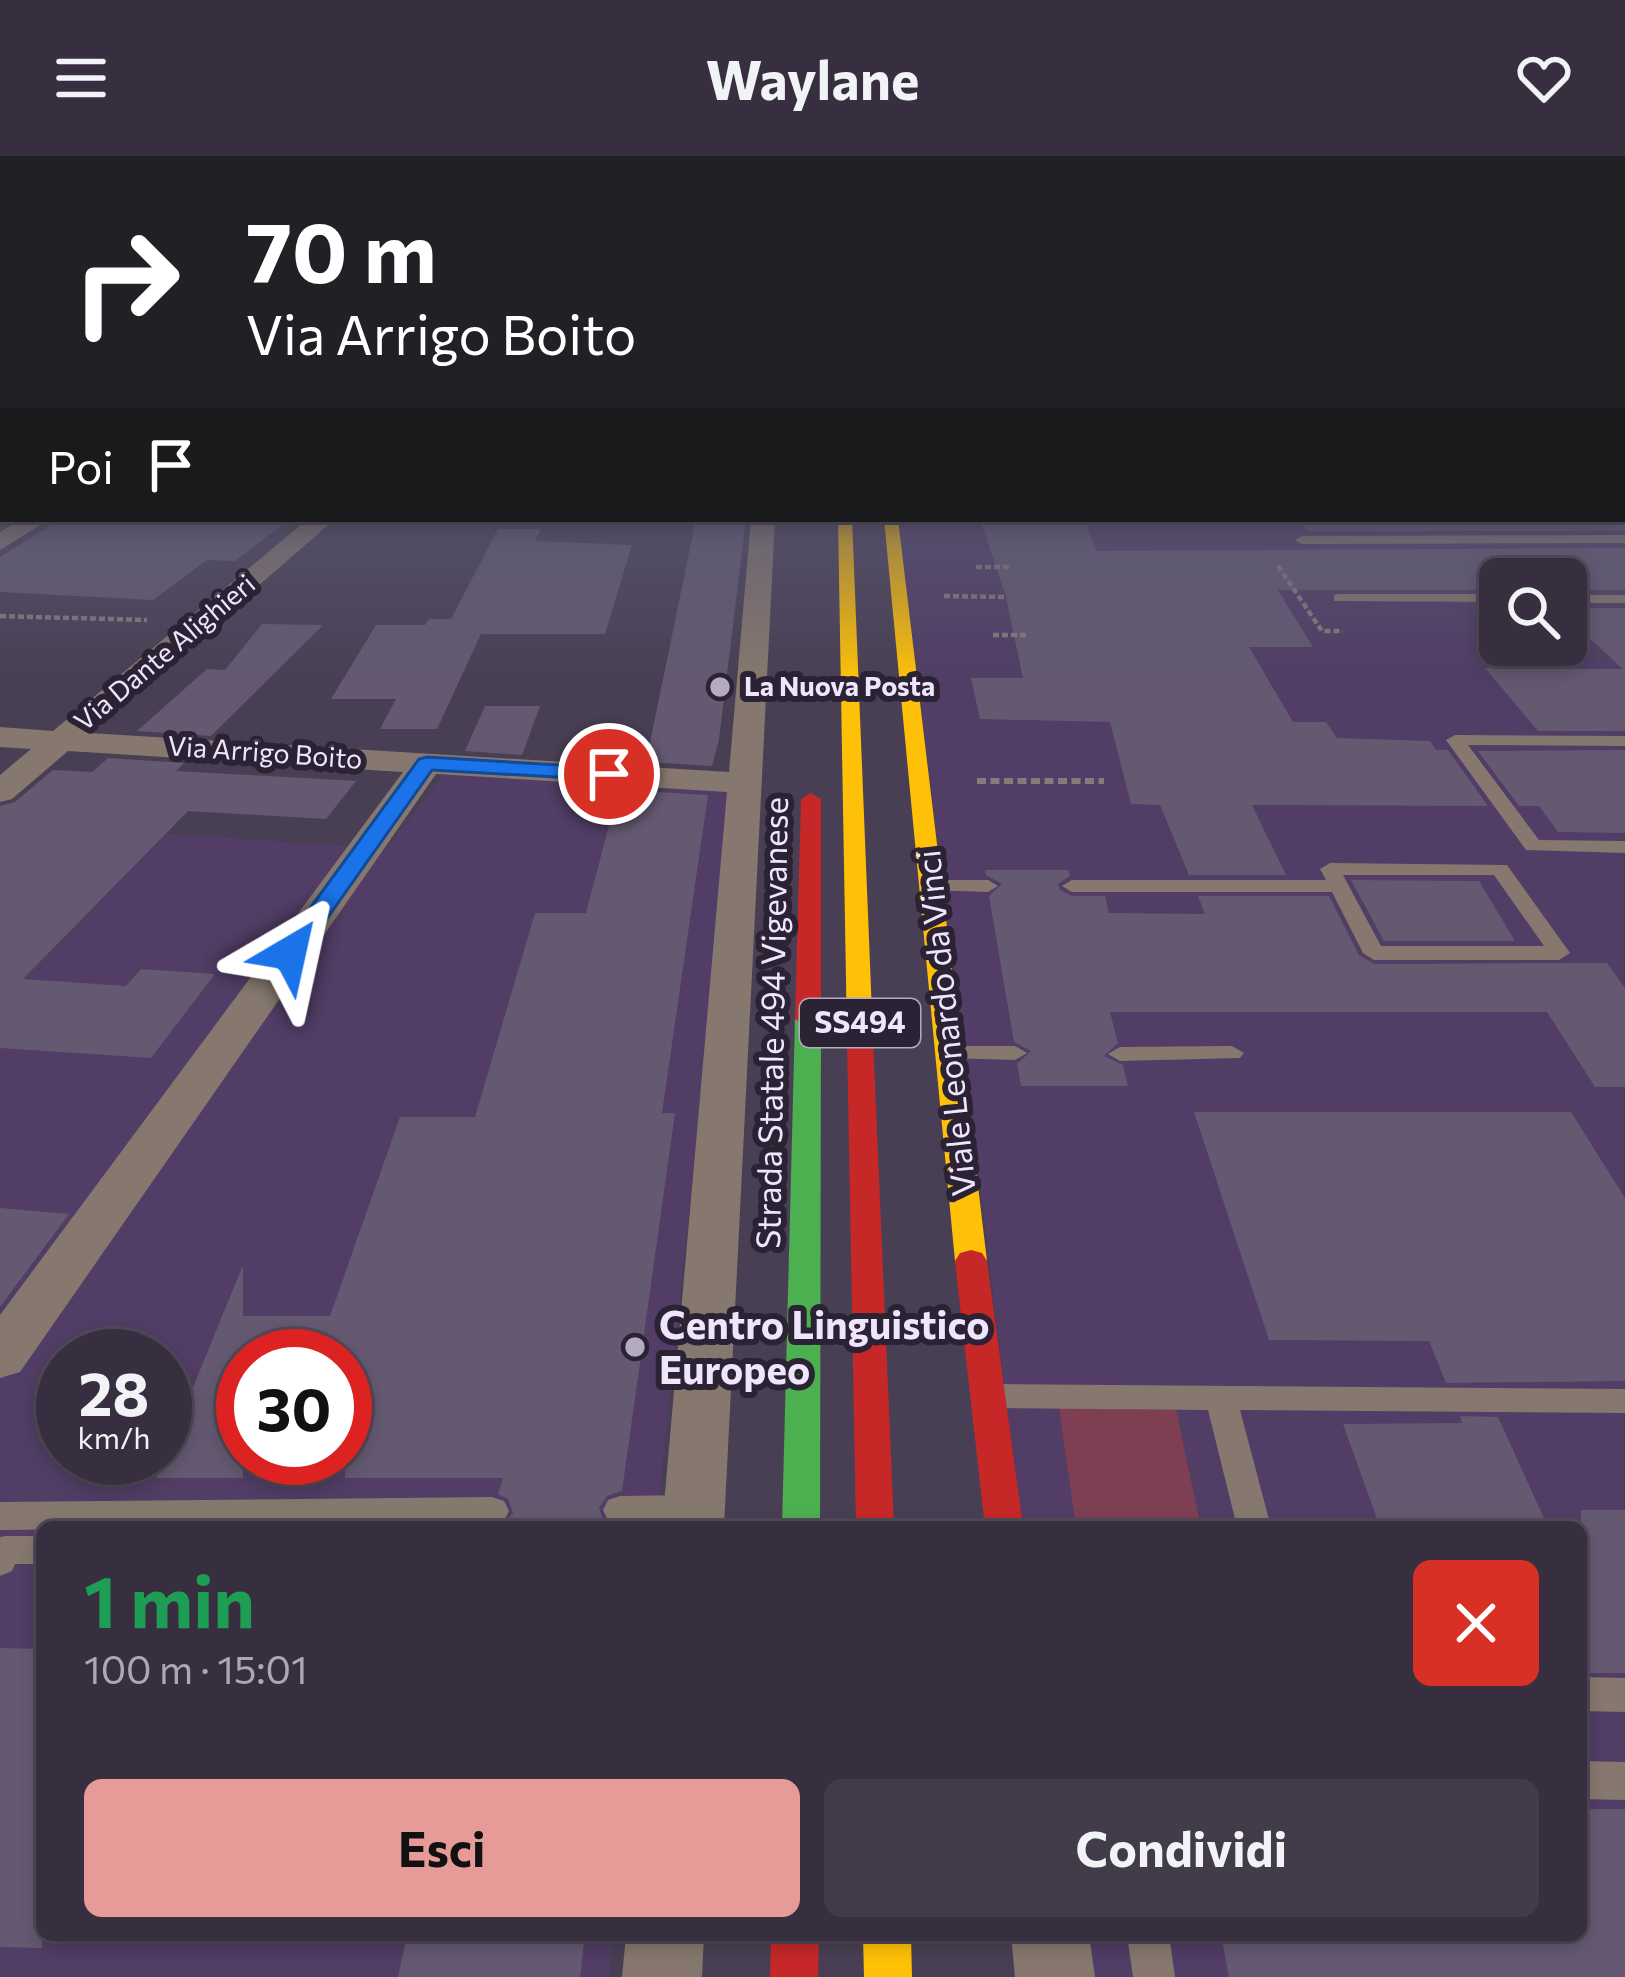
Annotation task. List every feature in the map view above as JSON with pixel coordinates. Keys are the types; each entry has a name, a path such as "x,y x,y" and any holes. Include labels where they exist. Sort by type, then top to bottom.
{"main road":[{"name":"SS494","path":"844,522 874,1521"},
{"name":"Viale Leonardo da Vinci","path":"891,522 951,1053 960,1177 1003,1521"},
{"name":"Strada Statale 494 Vigevanese","path":"801,1521 811,777"},
{"path":"794,1977 795,1941"},
{"path":"887,1941 888,1977"}],"street":[{"path":"0,543 33,522"},
{"name":"Via Dante Alighieri","path":"0,792 62,741 153,652 319,522"},
{"path":"694,1518 763,522"},
{"name":"Via Arrigo Boito","path":"0,737 745,783"},
{"path":"0,1357 427,763"},
{"path":"662,1977 665,1941"},
{"path":"1051,1941 1055,1977"}],"lane":[{"path":"1302,540 1625,539"},
{"path":"1339,598 1479,598"},
{"path":"1587,599 1625,599"},
{"path":"1505,724 1625,725"},
{"path":"1625,741 1455,740 1533,846 1625,847"},
{"path":"1330,869 1500,869 1559,953 1374,953 1339,886 1330,869"},
{"path":"933,886 988,886"},
{"path":"1072,886 1339,886"},
{"path":"951,1053 1016,1053"},
{"path":"1120,1054 1232,1053"},
{"path":"989,1396 1625,1401"},
{"path":"1221,1398 1252,1521"},
{"path":"620,1510 694,1518"},
{"path":"0,1516 492,1511"},
{"path":"0,1561 5,1550 36,1550"},
{"path":"1587,1694 1625,1695"},
{"path":"1587,1780 1625,1781"},
{"path":"1149,1941 1154,1977"}],"path":[{"path":"1278,566 1322,632 1343,632"},
{"path":"976,567 1010,567"},
{"path":"937,596 1006,597"},
{"path":"1282,598 1300,598"},
{"path":"0,616 136,622 156,618"},
{"path":"993,635 1028,635"},
{"path":"977,781 1104,781"}],"shaded area":[{"path":"898,522 1623,522 1625,1977 1074,1977 1070,1941 1587,1941 1587,1521 1021,1521"},
{"path":"454,772 738,790 730,821 657,1521 36,1521 36,1941 612,1941 609,1977 0,1977 0,822 387,849 441,777"},
{"path":"1059,1408 1176,1410 1200,1521 1075,1521"}],"building":[{"path":"56,522 286,522 235,561 207,560 153,600 0,592 0,557"},
{"path":"695,522 746,522 712,766 646,762"},
{"path":"981,522 1086,522 1096,551 1625,548 1625,590 1587,590 1587,558 1479,558 1479,590 1278,590 1313,647 1249,647 1293,722 1326,722 1337,738 1430,741 1436,750 1448,750 1488,806 1252,805 1286,875 1189,875 1160,805 1131,804 1110,722 980,719 971,678 1023,678 1006,597"},
{"path":"1300,522 1625,522 1625,531 1307,531"},
{"path":"498,529 541,529 535,541 632,545 605,634 481,634 437,729 380,729 396,699 331,699 376,625 425,625 429,619 451,619"},
{"path":"1587,608 1625,608 1625,731 1538,731 1485,668 1623,669 1587,636"},
{"path":"262,624 323,625 211,736 137,731 207,669 225,670"},
{"path":"485,706 540,706 522,755 465,751"},
{"path":"1625,750 1625,833 1558,832 1539,806 1519,806 1478,751"},
{"path":"108,758 184,763 176,771 356,781 326,819 188,811 23,979 126,986 141,969 215,974 151,1058 0,1048 0,806 15,802 53,770 92,772"},
{"path":"640,791 708,795 662,1113 675,1113 622,1491 607,1496 599,1508 604,1521 506,1521 513,1513 508,1499 498,1494 503,1478 372,1478 372,1329 217,1329 243,1265 243,1316 330,1316 400,1117 475,1117 535,913 586,913 612,814 635,814"},
{"path":"985,870 1068,870 1070,876 1058,884 1060,890 1072,896 1105,896 1109,913 1205,914 1198,896 1329,896 1359,955 1374,964 1607,963 1625,988 1625,1087 1595,1087 1547,1012 1110,1012 1118,1043 1104,1056 1123,1065 1128,1086 1021,1086 1017,1064 1031,1051 1014,1042 989,896 1002,884"},
{"path":"1351,880 1479,881 1515,941 1384,941"},
{"path":"1194,1112 1571,1112 1625,1198 1625,1381 1446,1383 1429,1341 1269,1340"},
{"path":"0,1208 69,1214 0,1307"},
{"path":"216,1331 216,1478 192,1478 192,1390"},
{"path":"1460,1416 1498,1417 1545,1521 1378,1521 1343,1424 1462,1423"},
{"path":"1581,1510 1625,1510 1625,1673 1587,1673 1587,1521 1581,1521"},
{"path":"0,1648 36,1649 36,1941 42,1941 42,1948 0,1947"},
{"path":"1587,1809 1625,1809 1625,1977 1229,1977 1222,1941 1587,1941"},
{"path":"406,1941 584,1941 580,1977 398,1977"}],"traffic: fast":[{"path":"801,1521 808,1019"}],"traffic: slow":[{"path":"845,522 860,1038"},
{"path":"891,522 971,1261"},
{"path":"887,1941 888,1977"}],"traffic: jam":[{"path":"808,1019 811,799"},
{"path":"860,1038 875,1521"},
{"path":"971,1261 1003,1521"},
{"path":"794,1977 795,1941"}],"place":[{"name":"La Nuova Posta","path":"720,687"},
{"name":"Centro Linguistico Europeo","path":"635,1347"}],"route":[{"path":"290,953 427,763 609,774"}]}
